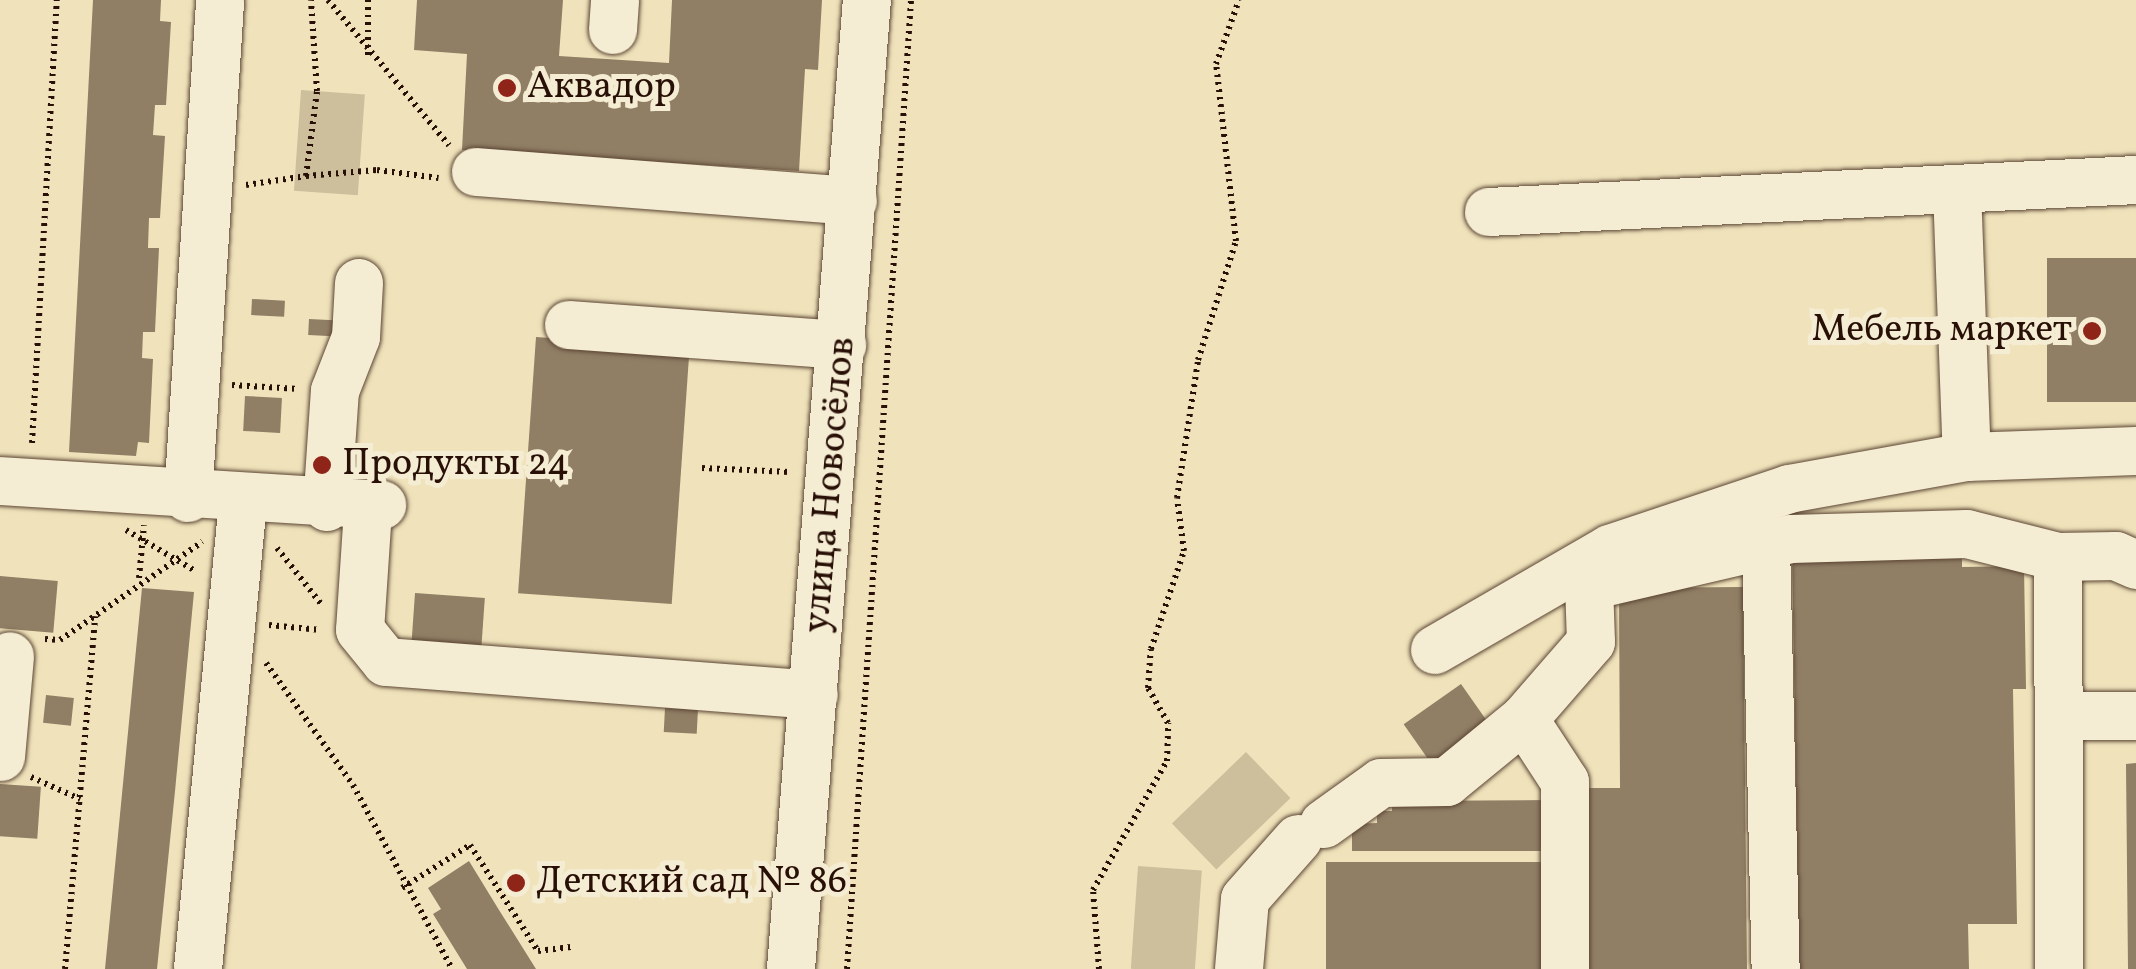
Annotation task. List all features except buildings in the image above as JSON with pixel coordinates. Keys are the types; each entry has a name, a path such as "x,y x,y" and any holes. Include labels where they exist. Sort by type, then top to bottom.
{"street":[{"path":"188,498 220,0"},
{"name":"улица Новосёлов","path":"791,969 866,0"},
{"path":"476,172 852,201"},
{"path":"1489,212 2136,180"},
{"path":"1957,189 1967,457"},
{"path":"359,284 356,338 335,390 359,508 351,630 386,662 814,694"},
{"path":"569,325 842,345"},
{"path":"1435,650 1610,549 1790,489 1967,457 2136,451"},
{"path":"14,483 188,498 242,510 359,508"},
{"path":"198,969 237,614 242,510"},
{"path":"1239,969 1245,899 1311,832 1381,784 1446,782 1524,720 1592,642 1589,586 1766,544 1967,534 2058,558 2116,556 2136,564"},
{"path":"1766,544 1776,969"},
{"path":"2058,558 2060,969"},
{"path":"9,764 19,647"},
{"path":"2059,716 2136,716"},
{"path":"1524,720 1565,782 1565,969"}],"path":[{"path":"14,483 57,0"},
{"path":"306,176 317,91 311,0"},
{"path":"209,182 267,186 306,176 377,170 459,180 476,172 368,56 328,0"},
{"path":"368,0 368,56"},
{"path":"847,969 911,0"},
{"path":"1099,969 1093,890 1167,762 1168,723 1148,688 1152,649 1184,551 1176,498 1198,360 1236,241 1216,64 1239,0"},
{"path":"196,383 335,390"},
{"path":"702,468 806,473"},
{"path":"19,647 60,640 139,579 175,559 242,510 351,630"},
{"path":"139,579 144,517"},
{"path":"114,522 175,559 237,614 353,786 402,888 452,969"},
{"path":"237,614 351,630"},
{"path":"65,969 95,615"},
{"path":"9,764 80,799"},
{"path":"402,888 470,845 538,951 571,947"}],"shaded area":[{"path":"301,90 365,94 358,195 294,191"},
{"path":"1246,752 1290,798 1216,870 1172,824"},
{"path":"1138,866 1202,870 1195,969 1131,969"}],"place":[{"name":"Аквадор","path":"507,88"},
{"name":"Мебель маркет","path":"2092,331"},
{"name":"Продукты 24","path":"322,465"},
{"name":"Детский сад № 86","path":"516,883"}]}
